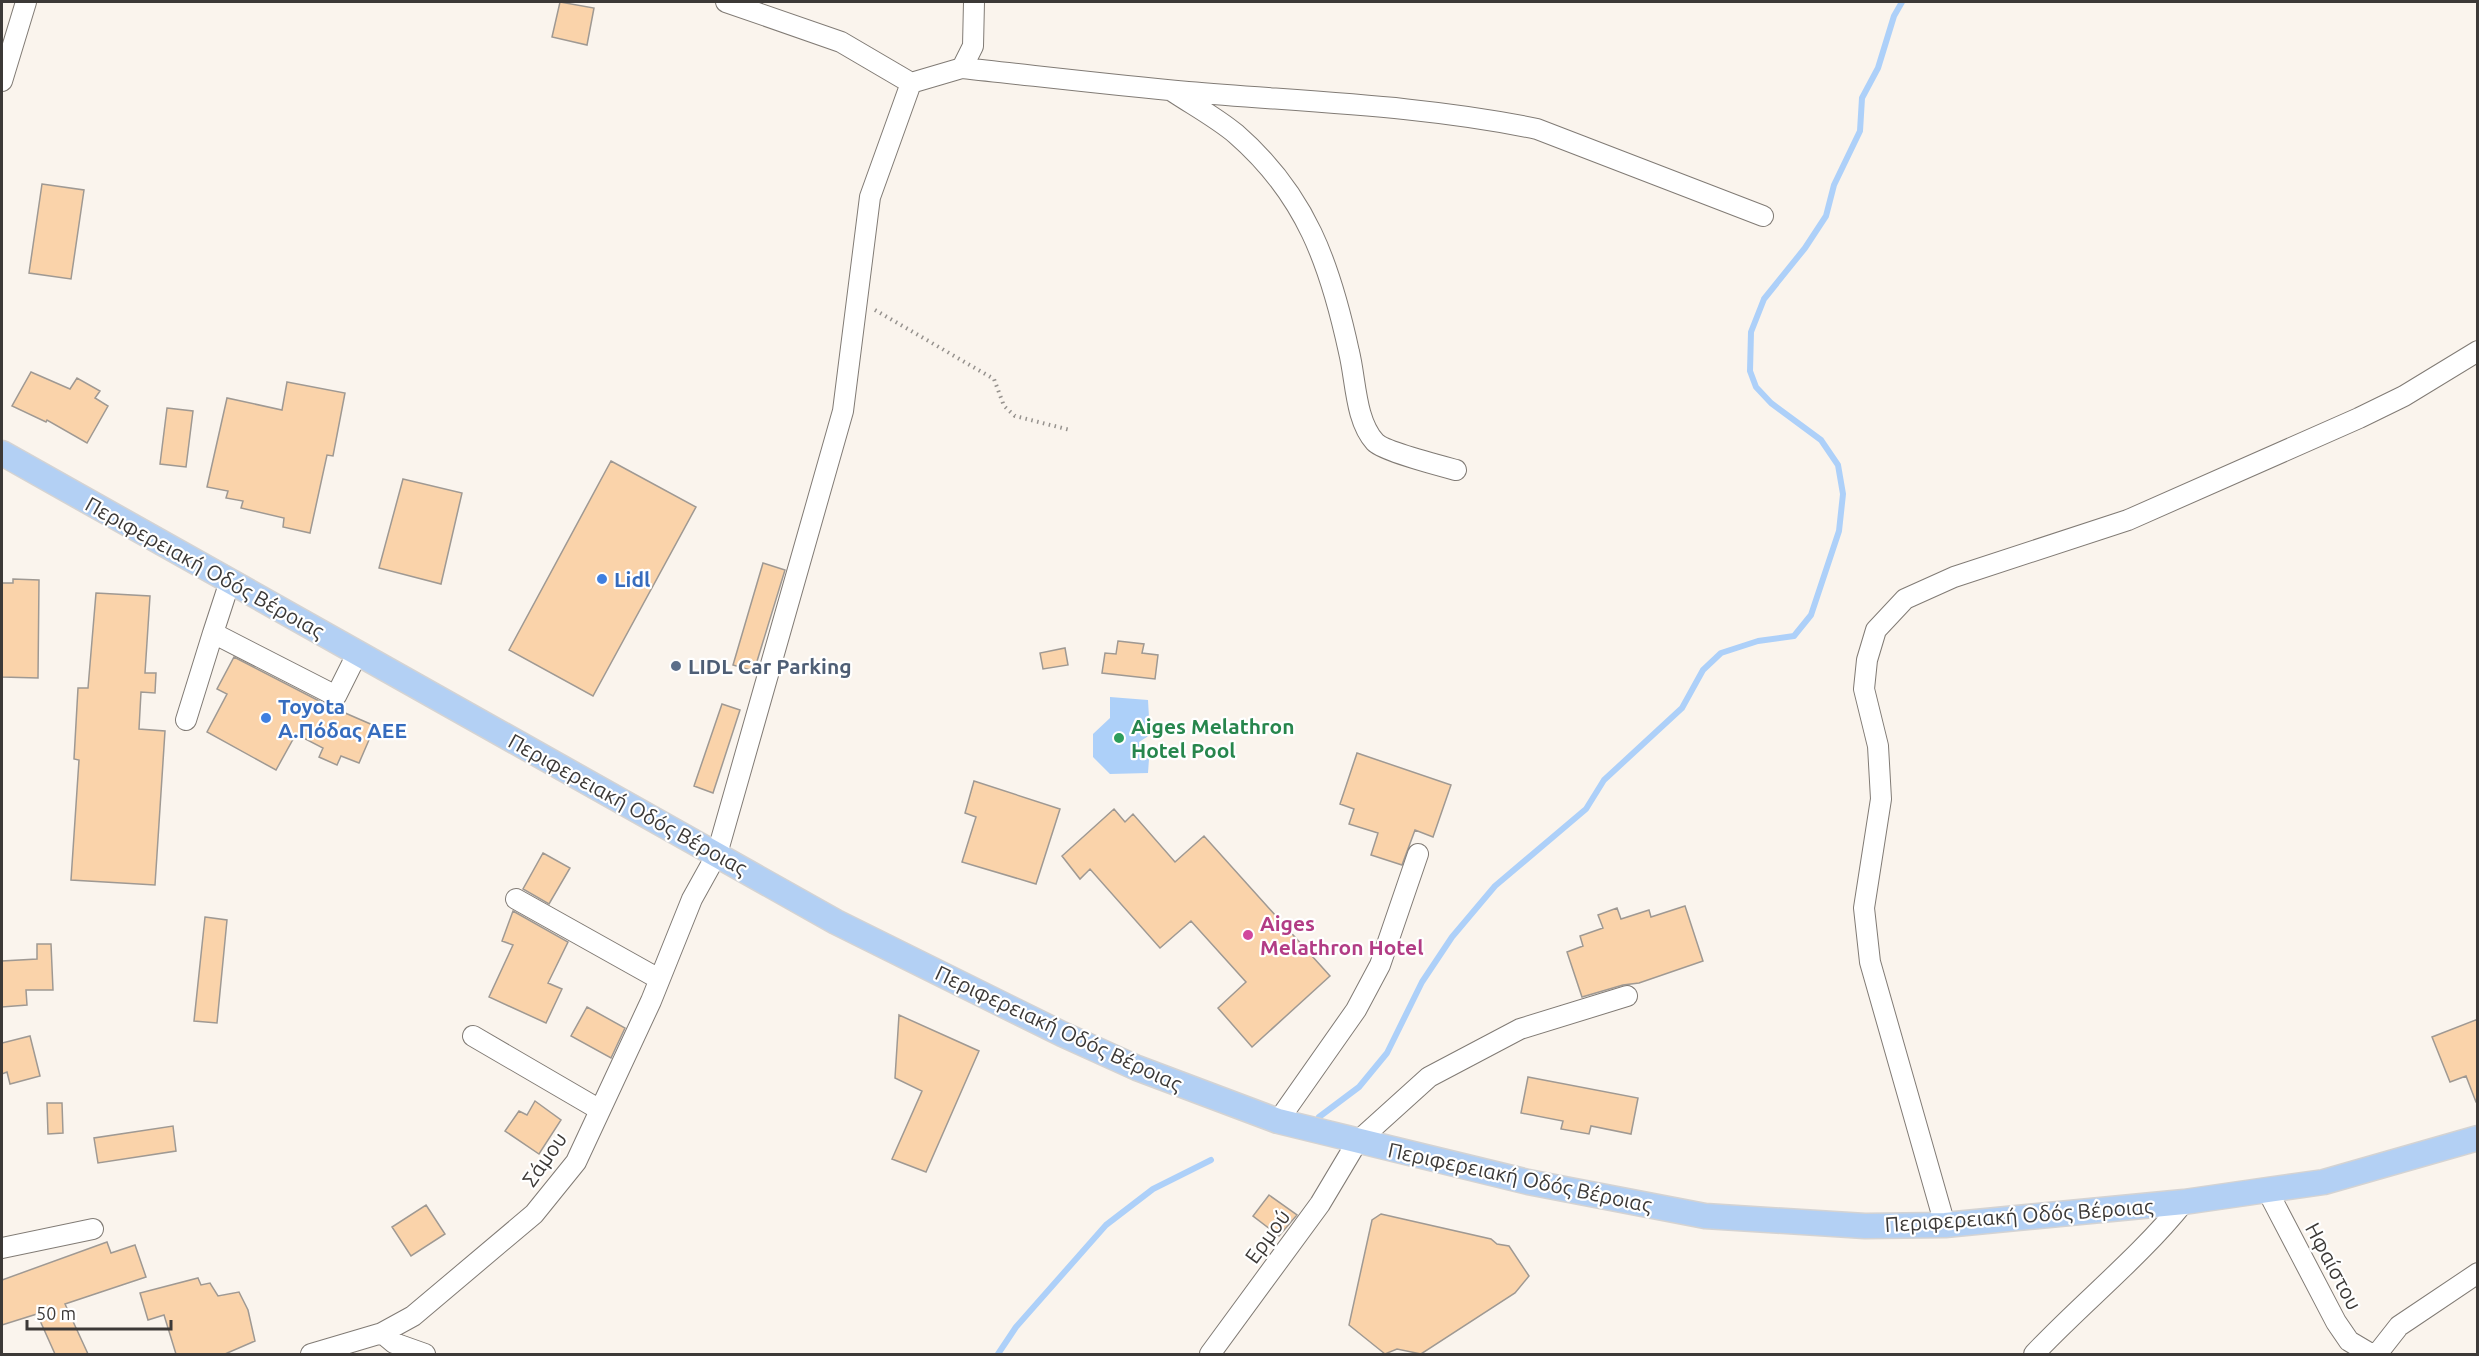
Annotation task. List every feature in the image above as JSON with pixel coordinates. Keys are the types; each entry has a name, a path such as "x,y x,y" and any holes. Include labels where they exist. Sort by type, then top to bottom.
{"main road":[{"name":"Περιφερειακή Οδός Βέροιας","path":"2,453 836,922 1062,1034 1137,1068 1278,1121 1528,1182 1705,1216 1865,1226 1945,1225 2184,1202 2325,1182 2478,1138"}],"street":[{"path":"2,81 26,2"},
{"path":"726,2 841,42 911,82 962,68 1170,89 1355,103 1500,122 1537,129 1763,216"},
{"path":"962,68 973,46 974,2"},
{"name":"Σάμου","path":"311,1354 382,1333 413,1316 534,1214 576,1162 659,979 692,899 717,854 762,688 843,411 870,197 911,82"},
{"path":"1170,89 1235,134 1273,171 1300,208 1320,249 1349,350 1364,429 1377,445 1456,470"},
{"path":"1945,1225 1870,962 1864,908 1881,800 1878,746 1864,689 1867,660 1876,630 1905,599 1954,578 2128,520 2404,396 2478,351"},
{"path":"186,720 230,581"},
{"path":"213,633 336,696 358,652"},
{"path":"1278,1121 1356,1010 1380,965 1418,854"},
{"path":"516,899 659,979"},
{"name":"Ερμού","path":"1210,1354 1320,1204 1357,1142 1429,1077 1520,1029 1627,996"},
{"path":"473,1036 600,1110"},
{"name":"Ηφαίστου","path":"2267,1190 2336,1322 2349,1341 2371,1354"},
{"path":"2034,1354 2069,1317 2154,1240 2184,1202"},
{"path":"2,1248 93,1228"},
{"path":"2377,1354 2399,1326 2478,1273"},
{"path":"382,1333 394,1343 425,1354"}],"path":[{"path":"858,301 909,327 994,379 1004,406 1015,416 1070,430"}],"water":[{"name":"Aiges Melathron Hotel Pool","path":"1110,697 1148,700 1150,735 1139,742 1140,753 1149,759 1148,773 1110,774 1093,757 1093,734 1110,718"}],"building":[{"path":"560,2 594,8 587,45 552,37"},
{"path":"42,184 84,190 71,279 29,273"},
{"path":"31,372 70,389 77,378 100,391 95,398 108,406 87,443 47,420 46,422 12,406"},
{"path":"287,382 345,393 333,456 327,455 310,533 283,527 284,518 241,508 243,501 226,498 228,491 207,487 227,398 282,410"},
{"path":"167,408 193,411 186,467 160,464"},
{"name":"Lidl","path":"611,461 696,507 593,696 509,650"},
{"path":"403,479 462,493 441,584 379,568"},
{"path":"763,563 785,570 754,671 733,665"},
{"path":"13,579 39,580 38,678 2,677 2,583 13,583"},
{"path":"96,593 150,596 145,673 156,673 155,693 141,692 139,729 165,731 155,885 71,880 79,760 74,759 78,688 88,688"},
{"path":"1118,641 1144,644 1142,653 1158,655 1155,679 1102,673 1105,653 1116,654"},
{"path":"1065,648 1068,665 1043,669 1040,653"},
{"name":"Toyota Α.Πόδας ΑΕΕ","path":"234,657 329,706 375,726 359,763 341,756 337,765 319,757 323,748 296,734 276,770 207,732 227,694 217,689"},
{"path":"722,704 740,710 713,793 694,786"},
{"path":"1357,753 1451,785 1433,837 1415,830 1402,865 1371,855 1378,833 1349,824 1354,809 1340,804"},
{"path":"974,781 1060,809 1036,884 962,862 976,817 965,813"},
{"name":"Aiges Melathron Hotel","path":"1114,809 1125,822 1133,814 1175,862 1204,836 1330,976 1252,1047 1218,1008 1246,982 1191,921 1160,948 1090,869 1080,879 1062,856"},
{"path":"543,853 570,868 549,904 523,889"},
{"path":"1685,906 1703,961 1639,983 1623,985 1582,997 1567,952 1583,946 1580,936 1603,928 1598,915 1617,908 1621,919 1649,910 1651,917"},
{"path":"513,911 568,942 548,983 562,989 546,1023 489,997 513,945 502,941"},
{"path":"205,917 227,920 217,1023 194,1021"},
{"path":"37,944 51,944 53,990 26,990 27,1005 2,1007 2,961 37,959"},
{"path":"587,1007 625,1028 611,1058 571,1036"},
{"path":"899,1015 979,1051 926,1172 892,1159 922,1091 895,1078"},
{"path":"2478,1019 2478,1102 2476,1102 2466,1076 2450,1082 2432,1037"},
{"path":"30,1036 40,1076 10,1084 7,1072 2,1074 2,1043"},
{"path":"1528,1077 1638,1098 1631,1134 1591,1126 1589,1134 1561,1129 1563,1121 1521,1113"},
{"path":"535,1101 561,1120 539,1154 505,1131 519,1111 527,1115"},
{"path":"47,1103 62,1103 63,1133 48,1134"},
{"path":"173,1126 176,1151 98,1163 94,1138"},
{"path":"1269,1195 1297,1215 1279,1236 1253,1216"},
{"path":"426,1205 445,1234 411,1256 392,1227"},
{"path":"1381,1214 1491,1239 1497,1244 1509,1246 1529,1276 1515,1293 1421,1354 1397,1349 1385,1354 1349,1325 1372,1220"},
{"path":"107,1242 111,1253 135,1245 146,1277 65,1304 88,1354 55,1354 37,1314 2,1325 2,1280"},
{"path":"198,1278 201,1285 210,1283 218,1296 239,1292 248,1310 255,1341 225,1354 176,1354 164,1315 148,1320 140,1293"}],"waterway":[{"path":"1319,1117 1359,1087 1387,1053 1422,982 1452,937 1495,886 1586,809 1604,780 1682,708 1703,670 1721,653 1758,641 1794,636 1811,615 1839,531 1843,494 1838,465 1821,440 1771,403 1756,387 1750,371 1751,332 1764,299 1805,248 1826,216 1834,185 1860,131 1862,98 1878,68 1894,16 1902,2"},
{"path":"998,1354 1016,1327 1106,1225 1153,1189 1211,1160"}],"place":[{"name":"Lidl","path":"602,579"},
{"name":"LIDL Car Parking","path":"676,666"},
{"name":"Toyota Α.Πόδας ΑΕΕ","path":"266,718"},
{"name":"Aiges Melathron Hotel Pool","path":"1119,738"},
{"name":"Aiges Melathron Hotel","path":"1248,935"}]}
